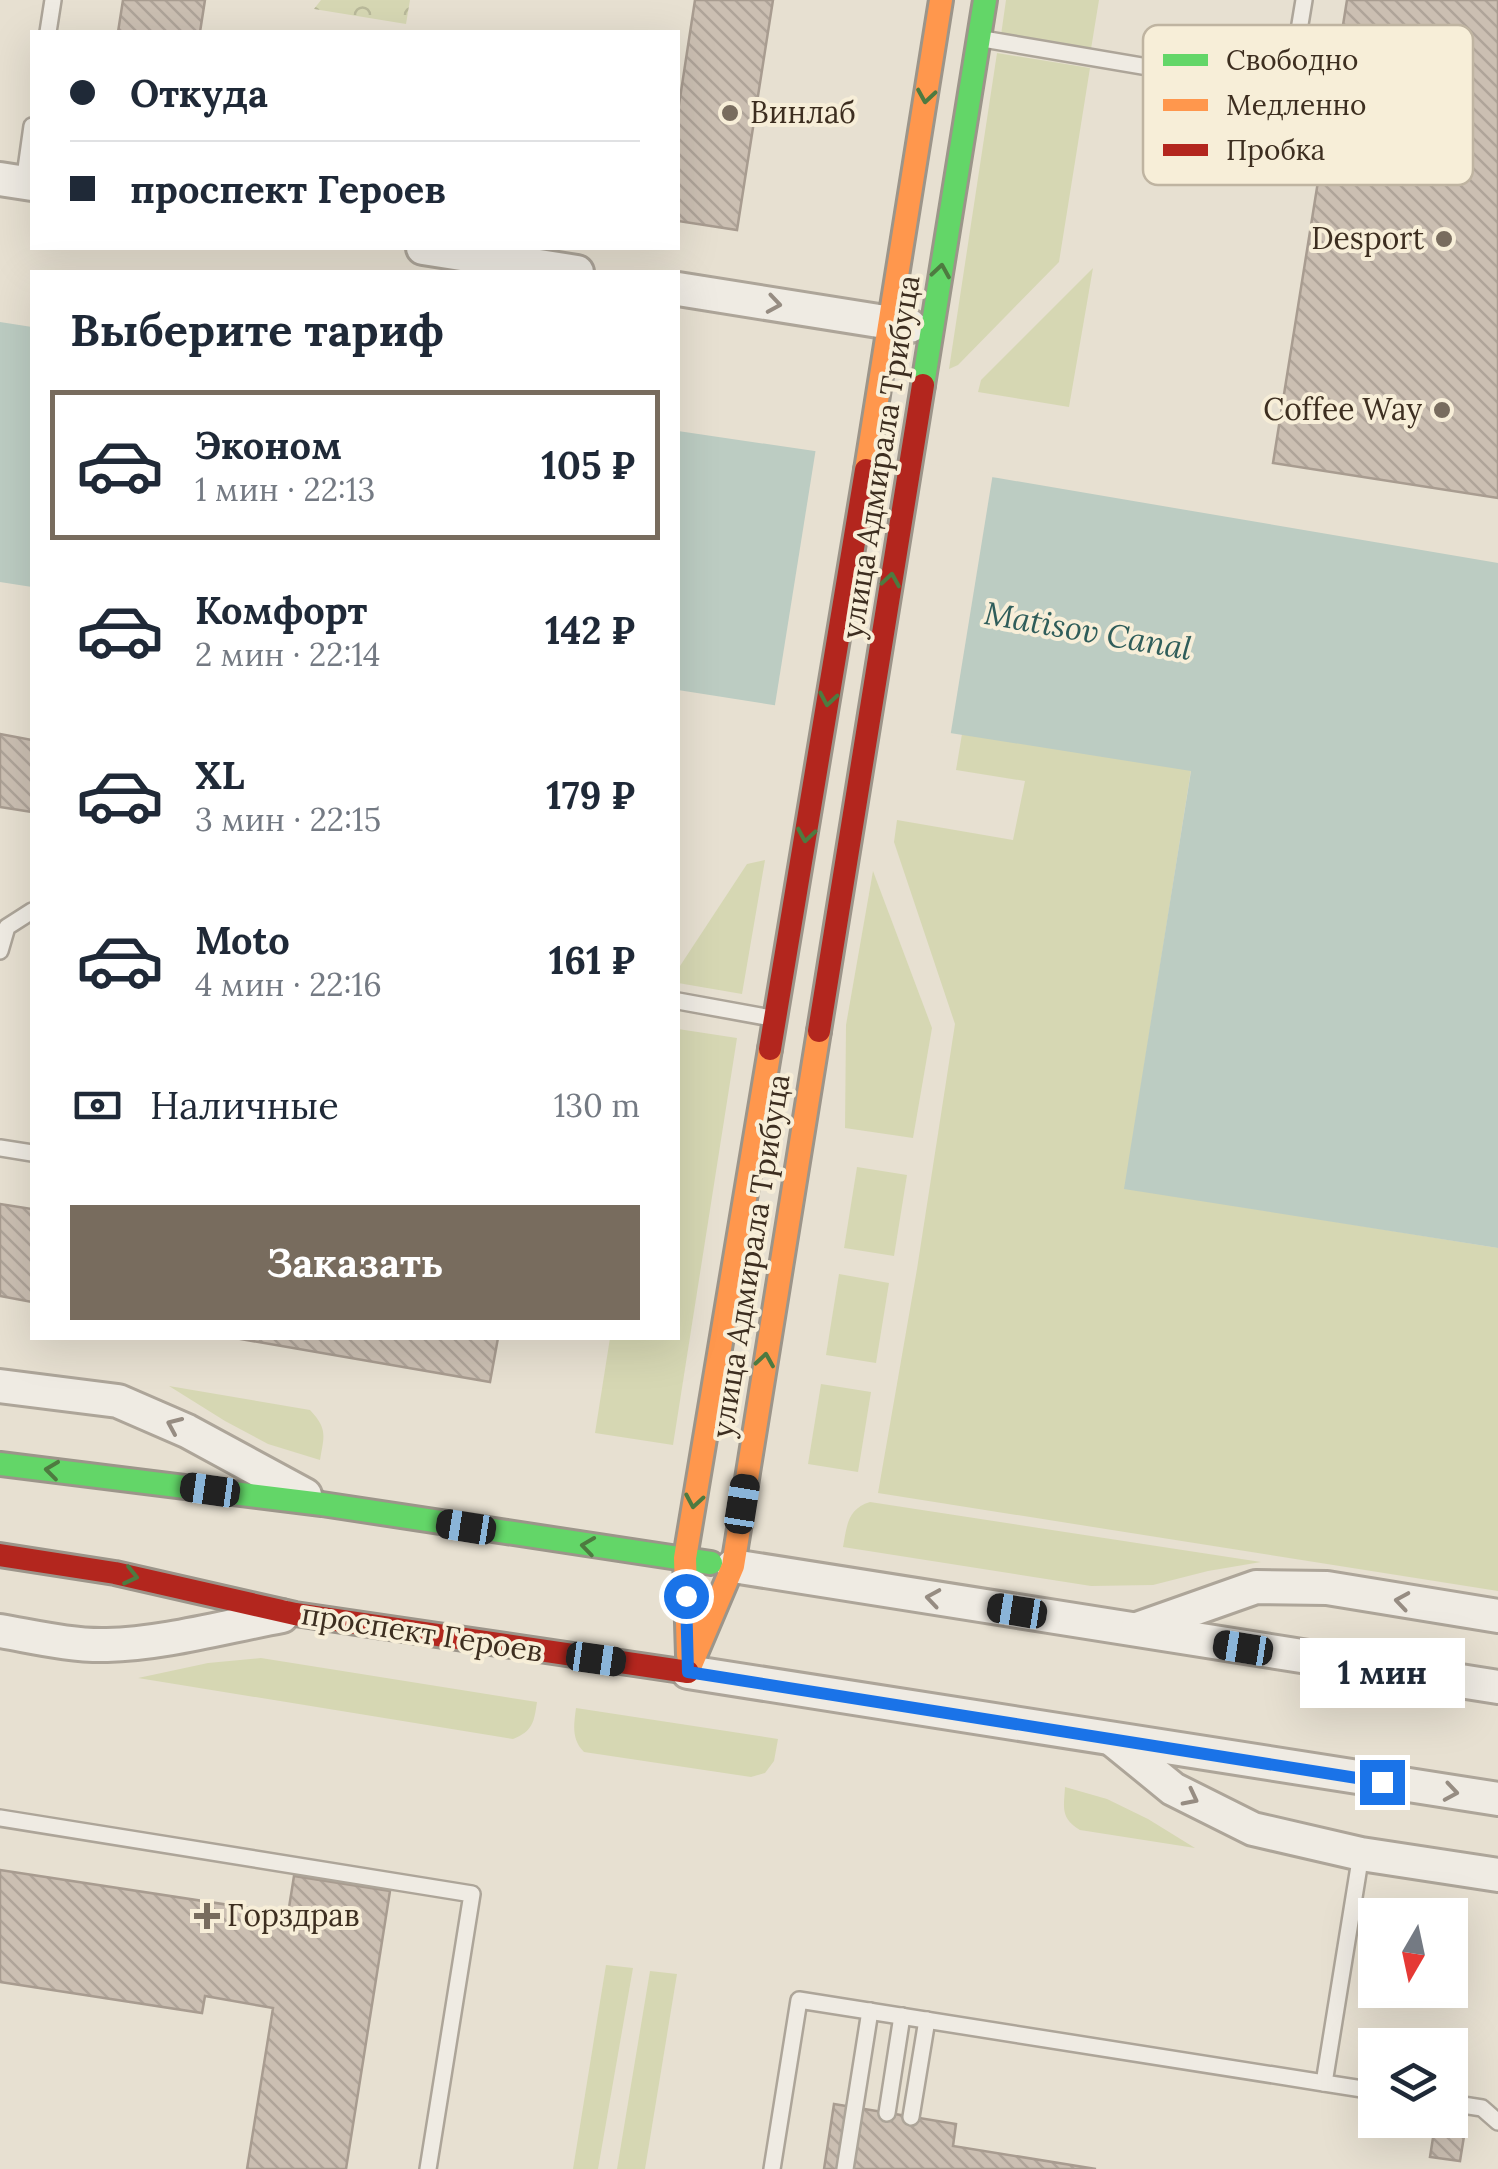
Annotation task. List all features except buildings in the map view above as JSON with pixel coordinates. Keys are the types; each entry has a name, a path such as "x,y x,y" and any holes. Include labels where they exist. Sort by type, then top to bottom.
{"street":[{"name":"улица Адмирала Трибуца","path":"688,1672 685,1558 942,0"},
{"name":"улица Адмирала Трибуца","path":"688,1672 732,1566 985,0"},
{"path":"436,250 564,270"},
{"path":"680,289 932,329"},
{"path":"0,1386 118,1401 187,1431 322,1504"},
{"path":"0,1464 322,1504 685,1558 1498,1687"},
{"name":"проспект Героев","path":"0,1555 115,1572 295,1614 1498,1800"},
{"path":"1133,1630 1256,1587 1327,1588 1498,1616"},
{"path":"0,1632 107,1645 295,1614"},
{"path":"1113,1740 1173,1789 1253,1829 1360,1854 1498,1875"}],"lane":[{"path":"48,30 53,0"},
{"path":"1300,25 1304,0"},
{"path":"979,38 1143,66"},
{"path":"19,182 30,135"},
{"path":"0,952 7,927 30,912"},
{"path":"680,1001 775,1018"},
{"path":"0,1148 30,1153"},
{"path":"0,1818 472,1894 428,2169"},
{"path":"1324,2083 1360,1854"},
{"path":"772,2169 799,2000 1358,2088"},
{"path":"845,2169 870,2011"},
{"path":"888,2113 902,2016"},
{"path":"911,2117 926,2020"},
{"path":"1468,2106 1482,2108 1498,2122"}],"green space":[{"path":"321,0 410,0 406,24 314,9"},
{"path":"1006,0 1099,0 1091,49 1001,35"},
{"path":"997,53 1090,68 1059,262 958,365 949,369"},
{"path":"1093,268 1069,407 978,392 981,380"},
{"path":"962,734 1191,770 1125,1188 1498,1248 1498,1591 878,1493 955,1024 894,842 897,820 1013,840 1025,781 956,770"},
{"path":"765,860 742,994 680,983 680,966 747,864"},
{"path":"873,871 932,1028 913,1138 845,1128 846,1025"},
{"path":"680,1029 737,1038 673,1445 595,1433 610,1340 680,1340"},
{"path":"857,1167 907,1175 894,1256 844,1248"},
{"path":"839,1274 889,1283 876,1363 826,1355"},
{"path":"821,1384 871,1392 858,1472 808,1464"},
{"path":"169,1386 310,1410 323,1433 320,1460 268,1444"},
{"path":"870,1502 1261,1562 1153,1585 1091,1586 843,1547 852,1514"},
{"path":"261,1658 537,1702 535,1715 529,1729 513,1739 138,1678 208,1663"},
{"path":"576,1708 778,1739 774,1761 765,1773 751,1777 584,1752 575,1737"},
{"path":"1065,1787 1107,1799 1195,1848 1080,1830 1066,1816"},
{"path":"606,1965 633,1968 598,2169 573,2169"},
{"path":"650,1971 677,1974 645,2169 617,2169"}],"water":[{"path":"0,322 30,327 30,587 0,582"},
{"name":"Matisov Canal","path":"680,431 998,478 1498,563 1498,1248 1124,1189 1191,771 680,690"}],"pier":[{"path":"816,448 993,473 950,738 774,711"}],"traffic: fast":[{"path":"923,385 985,0"},
{"path":"0,1464 322,1504 711,1563"}],"traffic: slow":[{"path":"866,470 941,0"},
{"path":"688,1672 733,1566 819,1031"},
{"path":"688,1655 685,1558 770,1049"}],"traffic: jam":[{"path":"819,1031 923,385"},
{"path":"770,1049 866,470"},
{"path":"0,1555 115,1573 295,1614 688,1672"}],"place":[{"name":"Винлаб","path":"730,113"},
{"name":"Desport","path":"1444,239"},
{"name":"Coffee Way","path":"1442,410"},
{"name":"Горздрав","path":"207,1916"}],"route":[{"path":"686,1596 688,1672 1382,1782"}]}
